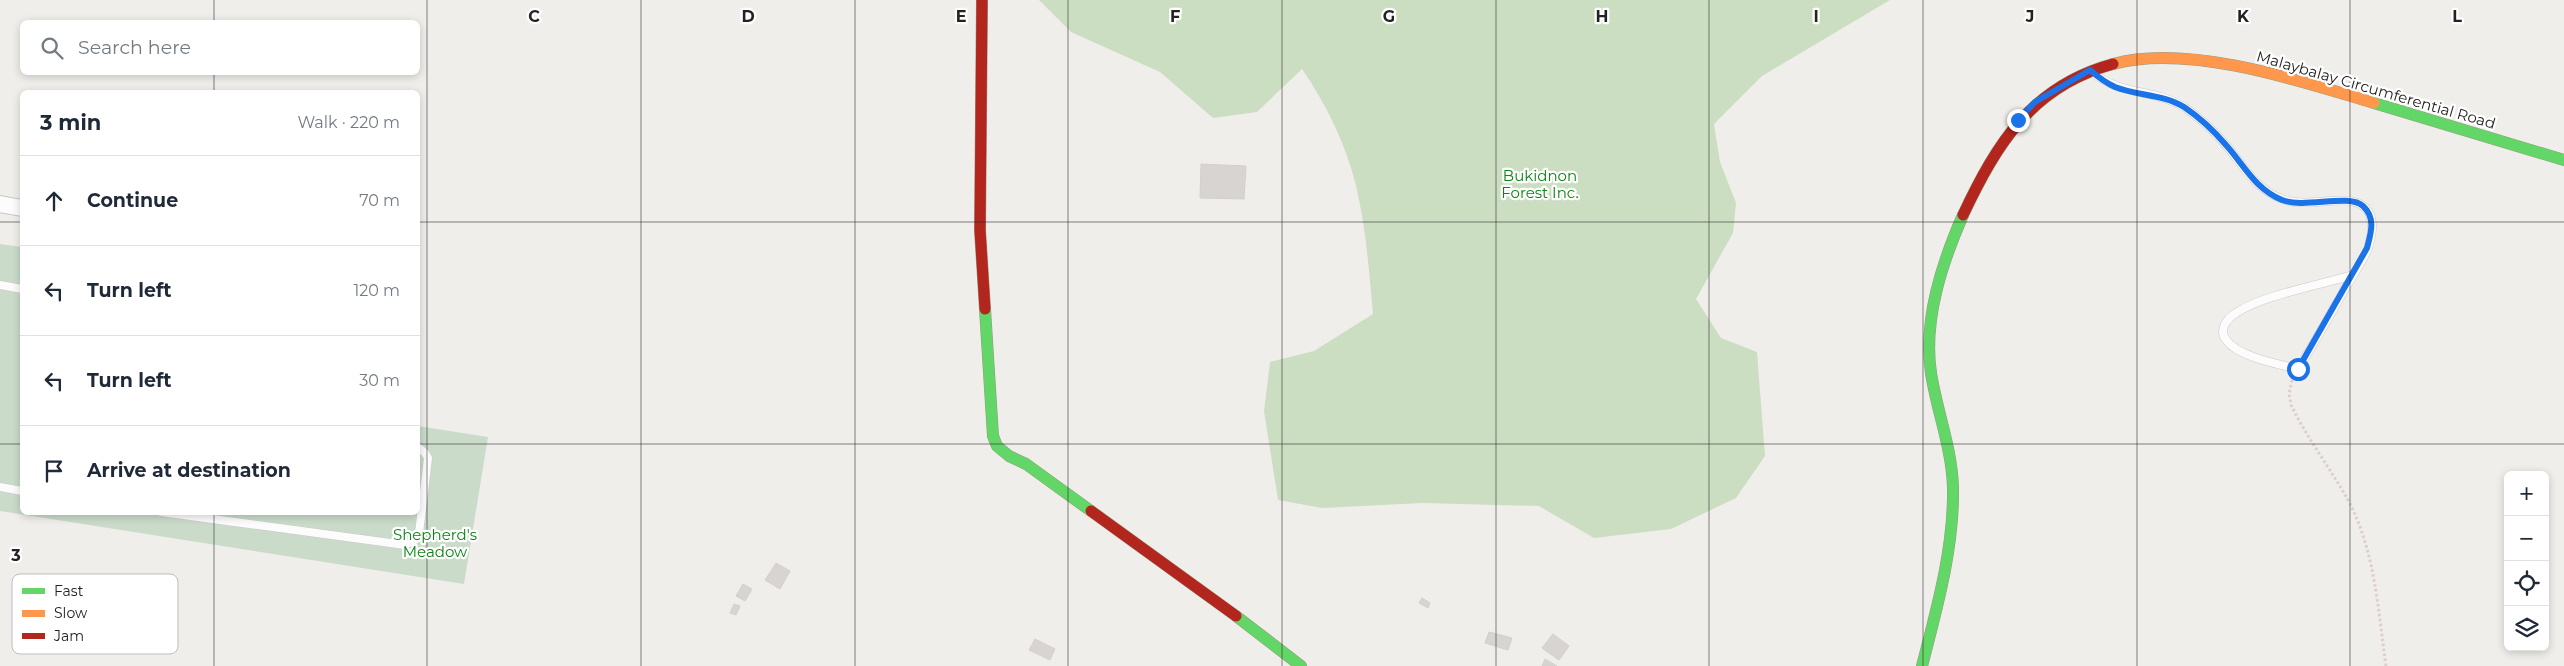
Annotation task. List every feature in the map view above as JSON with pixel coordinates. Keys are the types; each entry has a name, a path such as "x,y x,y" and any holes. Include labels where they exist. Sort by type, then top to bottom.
{"main road":[{"path":"982,0 980,230 993,436 997,446 1008,456 1026,464 1070,495 1118,533 1257,631 1301,666"},
{"name":"Malaybalay Circumferential Road","path":"1922,666 1947,560 1953,518 1954,488 1950,456 1934,387 1929,348 1932,309 1945,263 1967,205 1996,152 2018,120 2035,102 2090,70 2130,60 2167,60 2222,64 2314,85 2564,160"}],"street":[{"path":"0,204 20,208"}],"lane":[{"path":"2090,70 2117,88 2169,99 2185,108 2226,144 2250,175 2272,195 2297,204 2349,200 2361,204 2370,214 2372,226 2367,248 2353,275 2298,369 2237,349 2227,342 2222,333 2225,322 2236,312 2256,303 2353,275"},
{"path":"0,285 20,289"},
{"path":"183,515 405,545 416,540 419,533 428,458 420,449"},
{"path":"0,488 20,491"}],"path":[{"path":"2298,369 2290,383 2290,405 2348,501 2362,532 2372,571 2386,666"}],"green space":[{"name":"Bukidnon Forest Inc.","path":"1039,0 1890,0 1762,76 1714,124 1720,162 1736,203 1733,233 1696,299 1721,338 1757,352 1765,456 1736,498 1671,529 1594,538 1539,506 1422,503 1322,508 1278,500 1264,411 1270,362 1314,351 1373,314 1367,249 1359,202 1352,170 1334,125 1302,69 1257,112 1213,118 1160,72 1071,32"},
{"name":"Shepherd's Meadow","path":"0,244 20,247 20,514 0,511"},
{"name":"Shepherd's Meadow","path":"420,426 488,437 464,584 25,515 420,515"}],"building":[{"path":"1201,164 1246,166 1244,199 1200,198"},
{"path":"776,563 790,571 780,589 765,580"},
{"path":"743,584 752,589 745,601 736,596"},
{"path":"1422,598 1430,603 1428,608 1419,603"},
{"path":"734,604 740,606 736,615 730,613"},
{"path":"1489,632 1512,638 1508,650 1485,643"},
{"path":"1553,634 1569,646 1559,660 1542,648"},
{"path":"1035,639 1055,649 1050,660 1029,650"},
{"path":"1545,659 1557,666 1542,666"}],"traffic: fast":[{"path":"2374,103 2564,160"},
{"path":"1922,666 1944,578 1953,510 1950,459 1931,373 1930,333 1936,292 1948,252 1963,215"},
{"path":"985,309 993,436 997,446 1009,456 1026,464 1091,511"},
{"path":"1236,616 1301,666"}],"traffic: slow":[{"path":"2113,64 2143,59 2175,58 2209,61 2279,75 2374,103"}],"traffic: jam":[{"path":"982,0 980,230 985,309"},
{"path":"1963,215 1989,164 2020,121 2039,102 2060,87 2085,74 2113,64"},
{"path":"1091,511 1236,616"}],"route":[{"path":"2018,120 2035,102 2090,70 2117,88 2169,99 2185,108 2206,124 2226,144 2259,186 2272,195 2297,204 2349,200 2361,204 2370,214 2372,226 2367,248 2298,369"}]}
